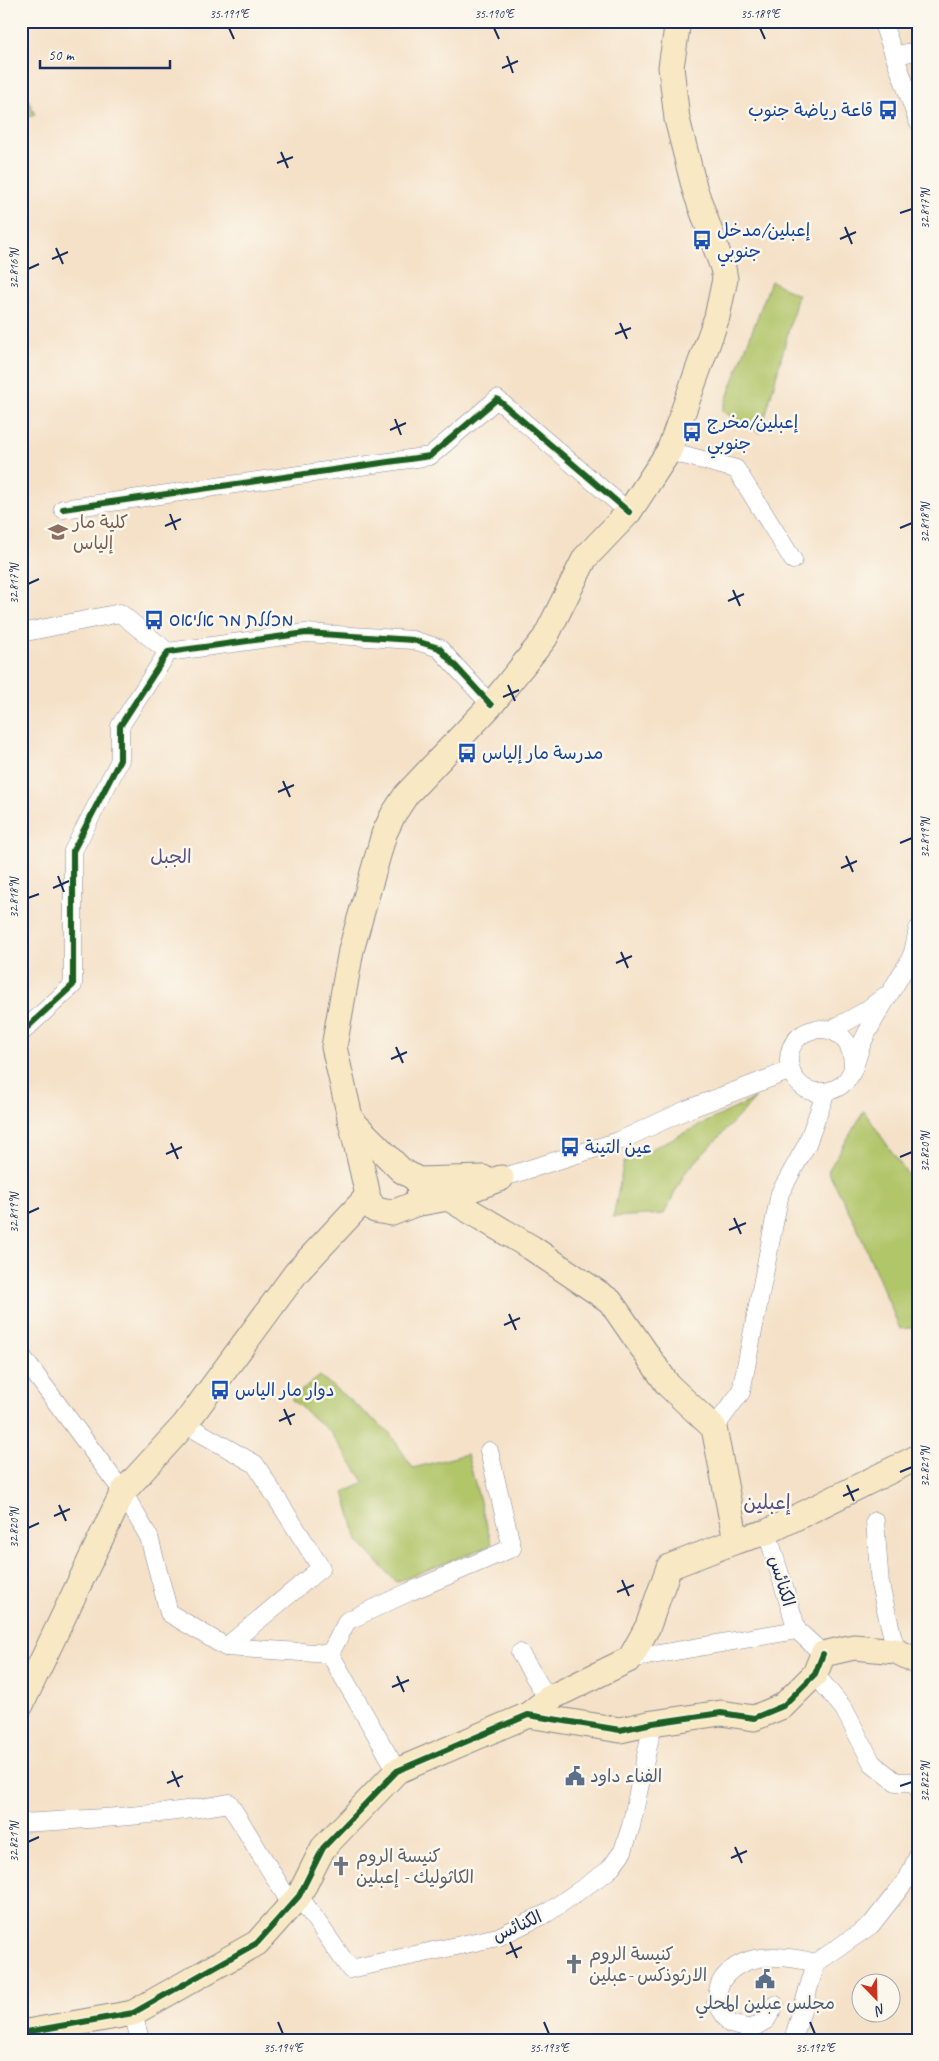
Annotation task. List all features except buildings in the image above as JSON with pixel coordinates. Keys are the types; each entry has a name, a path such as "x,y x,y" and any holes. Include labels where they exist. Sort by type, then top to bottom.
{"main road":[{"path":"386,1213 375,1210 367,1194 334,1046 351,950 384,834 406,795 491,705 544,638 585,558 629,512 669,451 717,317 725,279 724,268 695,190 677,119 672,67 678,21"},
{"path":"350,1119 409,1175 420,1192 415,1204"},
{"path":"21,1705 123,1492 185,1424 296,1273 380,1177 409,1175 501,1178"},
{"path":"327,1238 386,1213 415,1204 448,1198 501,1178"},
{"path":"448,1198 532,1248 610,1301 668,1384 714,1428 736,1541"},
{"path":"21,2033 133,2013 257,1943 295,1900 323,1848 398,1771 528,1715 548,1699 630,1659 648,1626 669,1567 736,1541 767,1532 918,1457"},
{"path":"528,1715 620,1730 721,1713 754,1718 783,1706 819,1664 854,1647 896,1651 918,1662"}],"street":[{"path":"882,21 918,121"},
{"path":"895,55 918,51"},
{"path":"64,510 430,456 497,399 629,512"},
{"path":"669,451 736,469 793,560"},
{"path":"21,633 120,613 168,652 306,633 412,640 439,648 491,705"},
{"path":"21,1033 73,985 73,851 120,760 120,726 168,652"},
{"path":"853,1066 853,1054 850,1046 841,1035 831,1030 814,1029 804,1033 791,1048 789,1057 795,1079 803,1087 826,1092 845,1082 853,1066 864,1040 891,991 915,957 918,929"},
{"path":"831,1030 864,1012 891,991"},
{"path":"501,1178 619,1141 686,1110 791,1070"},
{"path":"714,1428 741,1392 780,1193 807,1144 826,1092"},
{"path":"21,1355 123,1492 149,1537 169,1613 226,1647 330,1654"},
{"path":"185,1424 255,1464 321,1568 226,1647"},
{"path":"330,1654 346,1621 512,1548 490,1451"},
{"path":"875,1521 880,1585 896,1651"},
{"name":"الكنائس","path":"767,1532 797,1630 819,1664 872,1763 896,1782 917,1784"},
{"name":"الكنائس","path":"630,1659 797,1630"},
{"path":"520,1653 548,1699"},
{"path":"330,1654 398,1771"},
{"name":"الكنائس","path":"295,1900 350,1969 498,1937 547,1913 609,1870 623,1851 631,1826 653,1723"},
{"path":"21,1823 130,1817 192,1810 229,1803 295,1900"},
{"path":"793,2040 816,1963 871,1925 908,1878 918,1856"},
{"path":"775,2005 766,2020 751,2029 730,2024 716,2002 721,1981 736,1965 757,1958 791,1956 816,1963"},
{"path":"133,2013 140,2040"}],"green space":[{"path":"21,84 35,115 21,119"},
{"path":"771,281 798,295 761,433 722,411"},
{"path":"756,1098 685,1173 664,1214 613,1217 624,1162"},
{"path":"864,1111 912,1181 918,1236 918,1327 900,1329 856,1225 828,1171"},
{"path":"320,1376 389,1432 413,1468 467,1454 492,1545 396,1582 358,1541 344,1492 365,1483 330,1432 291,1399"}],"cycle path":[{"path":"63,509 430,456 497,399 629,512"},
{"path":"21,1033 73,985 73,851 120,760 120,726 168,652 306,633 413,640 439,648 491,705"},
{"path":"21,2033 133,2013 257,1943 299,1896 323,1848 397,1771 528,1715 620,1730 721,1713 754,1718 783,1706 815,1674 823,1654"}],"place":[{"name":"قاعة رياضة جنوب","path":"888,110"},
{"name":"إعبلين/مدخل جنوبي","path":"702,240"},
{"name":"إعبلين/مخرج جنوبي","path":"692,432"},
{"name":"كلية مار إلياس","path":"58,532"},
{"name":"מכללת מר אליאס","path":"154,620"},
{"name":"مدرسة مار إلياس","path":"467,753"},
{"name":"عين التينة","path":"570,1147"},
{"name":"دوار مار الياس","path":"220,1390"},
{"name":"الفناء داود","path":"575,1776"},
{"name":"كنيسة الروم الكاثوليك - إعبلين","path":"341,1866"},
{"name":"كنيسة الروم الارثوذكس -عبلين","path":"574,1964"},
{"name":"مجلس عبلين المحلي","path":"765,1979"}],"district":[{"name":"الجبل","path":"171,857"},
{"name":"إعبلين","path":"767,1502"}]}
